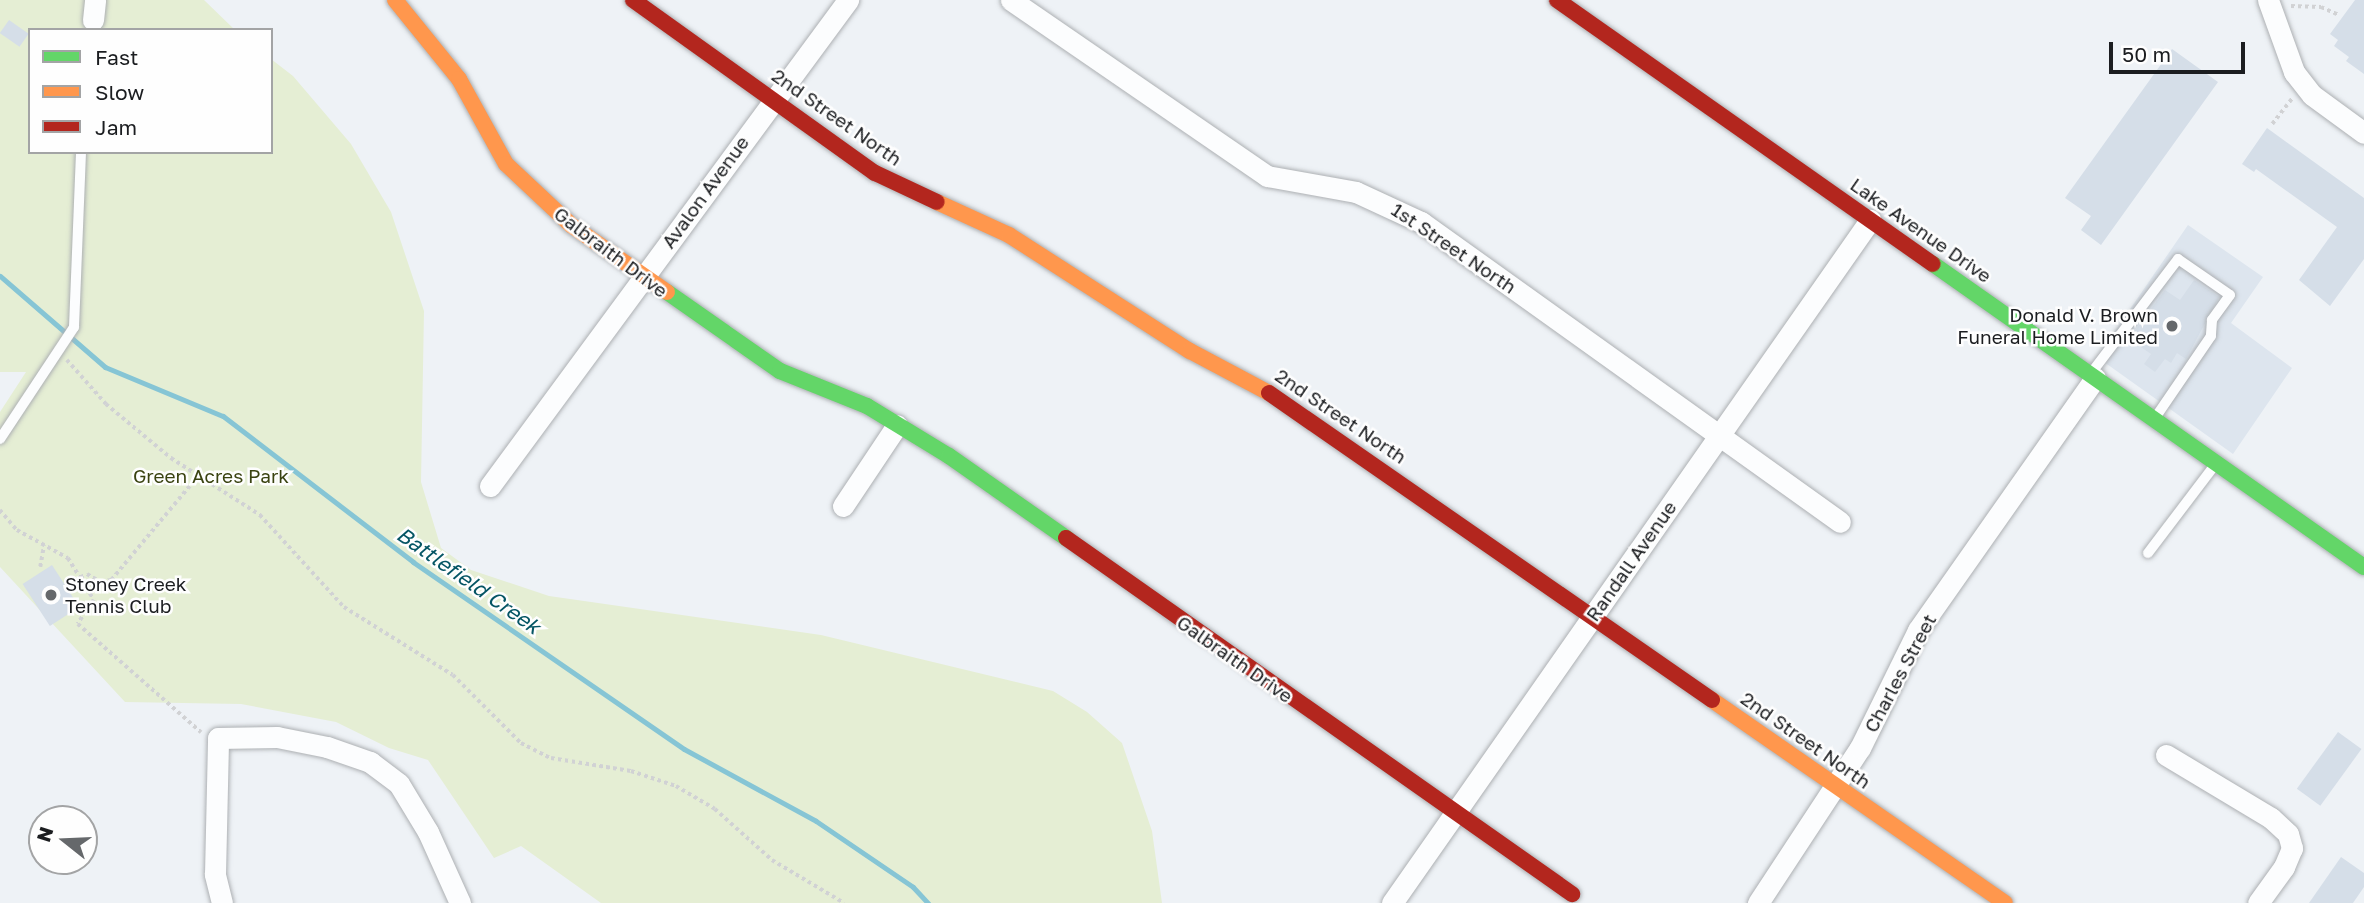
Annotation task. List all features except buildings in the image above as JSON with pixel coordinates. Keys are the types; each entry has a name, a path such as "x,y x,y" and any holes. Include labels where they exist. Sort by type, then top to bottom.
{"street":[{"name":"Galbraith Drive","path":"395,0 459,79 506,164 571,225 780,371 867,405 949,456 1454,814 1572,894"},
{"name":"2nd Street North","path":"633,0 876,173 1009,235 1190,351 1255,383 2005,903"},
{"name":"Avalon Avenue","path":"490,486 772,99 848,0"},
{"name":"1st Street North","path":"1011,0 1257,171 1356,192 1413,217 1840,522"},
{"name":"Lake Avenue Drive","path":"1557,0 2364,567"},
{"path":"2270,6 2294,72 2312,96 2364,133"},
{"name":"Randall Avenue","path":"1392,903 1870,220"},
{"name":"Charles Street","path":"1758,903 1837,786 1918,630 2093,376"},
{"path":"843,506 897,425"},
{"path":"222,903 215,874 218,738 277,737 327,747 370,762 400,784 428,832 460,903"},
{"path":"2166,755 2271,818 2288,834 2292,848 2284,867 2258,903"}],"lane":[{"path":"0,439 74,327 81,154"},
{"path":"2093,376 2178,259 2230,295 2212,320 2211,337 2154,419"},
{"path":"2148,553 2216,463"}],"path":[{"path":"2270,6 2302,3 2339,15"},
{"path":"2272,124 2303,82"},
{"path":"60,348 106,404 197,477 260,515 344,607 453,675 521,743 551,758 631,771 676,786 715,809 772,860 844,903"},
{"path":"68,584 87,574 102,582 111,580 197,477"},
{"path":"0,510 17,530 68,558 94,600 78,624 207,737 218,738"},
{"path":"40,567 44,545"}],"shaded area":[{"path":"2188,225 2263,277 2231,323 2292,368 2233,454 2097,357"}],"green space":[{"name":"Green Acres Park","path":"0,0 204,0 233,28 28,28 28,154 273,154 273,61 293,76 351,144 391,212 424,311 421,482 441,548 471,570 549,596 821,635 1053,691 1087,712 1122,743 1152,831 1162,903 601,903 521,846 494,858 428,760 389,748 336,722 241,704 125,702 0,567 0,412 26,372 0,372"}],"waterway":[{"name":"Battlefield Creek","path":"0,276 105,367 223,416 413,562 684,749 816,821 913,887 928,903"}],"traffic: fast":[{"path":"1933,264 2364,567"},
{"path":"667,292 780,371 867,406 949,456 1066,538"}],"traffic: slow":[{"path":"395,0 459,79 506,164 571,225 667,292"},
{"path":"937,202 1009,235 1190,351 1269,393"},
{"path":"1712,700 2005,903"}],"traffic: jam":[{"path":"633,0 875,173 937,202"},
{"path":"1557,0 1933,264"},
{"path":"1269,393 1712,700"},
{"path":"1066,538 1572,894"}],"place":[{"name":"Donald V. Brown Funeral Home Limited","path":"2172,326"},
{"name":"Stoney Creek Tennis Club","path":"51,595"}]}
